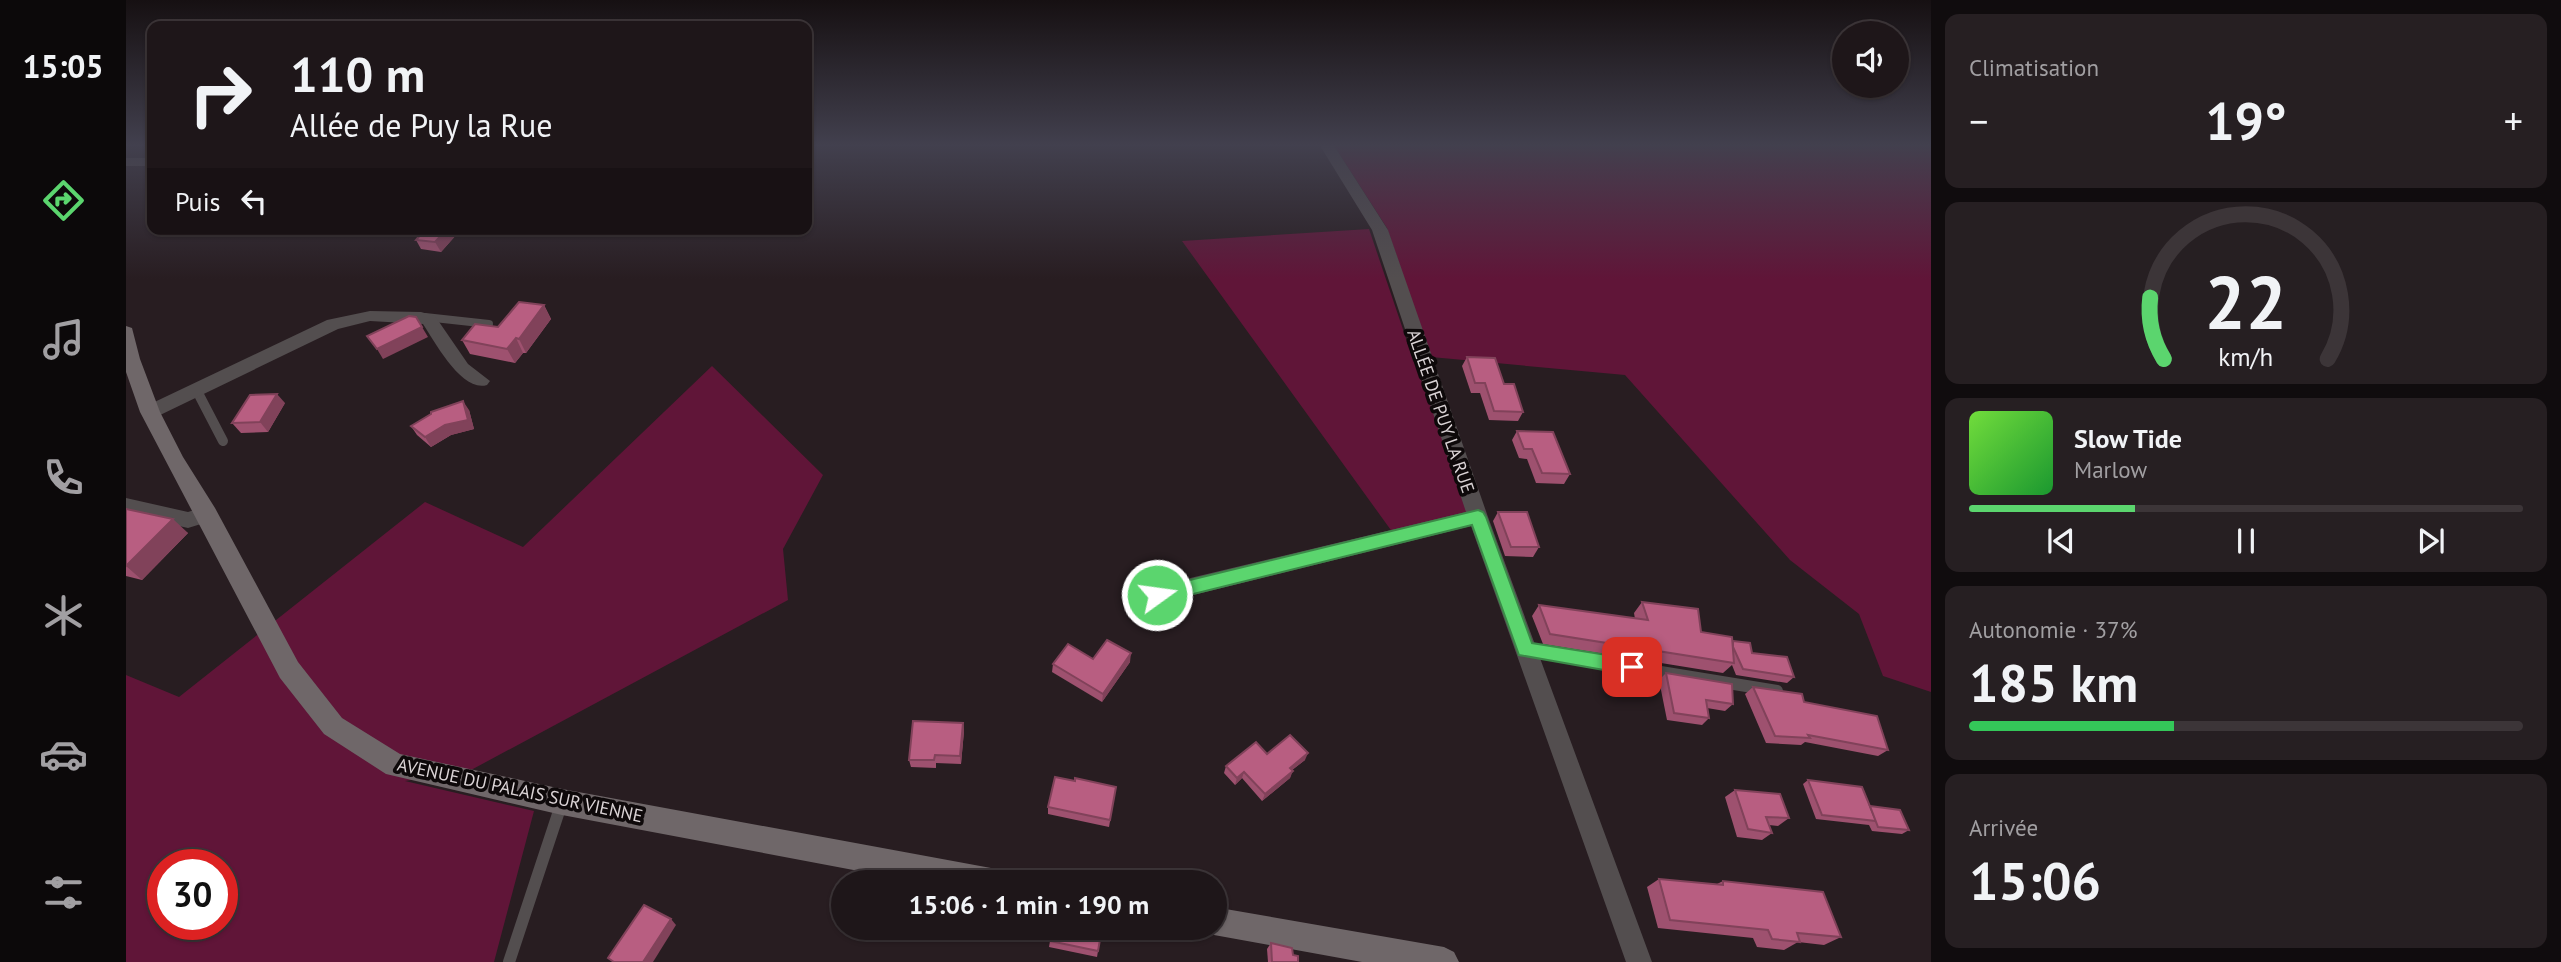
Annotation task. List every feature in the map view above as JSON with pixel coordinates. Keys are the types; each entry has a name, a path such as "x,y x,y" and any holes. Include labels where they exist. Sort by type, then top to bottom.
{"main road":[{"name":"AVENUE DU PALAIS SUR VIENNE","path":"126,332 131,359 150,412 289,670 333,726 395,765 562,802 927,870"},
{"path":"1227,923 1444,962"}],"street":[{"name":"ALLÉE DE PUY LA RUE","path":"1354,189 1380,230 1525,650 1639,962"},
{"path":"150,412 342,321 370,316 421,317 429,320 438,329 462,368 481,381"},
{"path":"126,506 188,520 207,514"},
{"path":"1157,595 1478,517"}],"lane":[{"path":"421,317 489,324"},
{"path":"197,391 223,441"},
{"path":"1525,650 1791,693"},
{"path":"509,962 562,802"}],"shaded area":[{"path":"1362,189 1931,189 1931,692 1883,676 1859,614 1790,560 1625,375 1431,357 1387,228"},
{"path":"1369,229 1412,356 1468,505 1468,513 1393,533 1182,241"},
{"path":"712,366 823,475 783,549 788,600 471,770 405,781 534,811 494,962 126,962 126,675 179,697 425,502 523,547"}],"building":[{"path":"420,235 441,235 435,242 416,240"},
{"path":"519,302 544,305 519,339 516,338 507,349 462,340 475,324 498,327"},
{"path":"409,316 416,317 422,327 377,349 367,336"},
{"path":"1467,357 1495,358 1504,384 1514,384 1523,412 1494,411 1485,383 1475,383"},
{"path":"277,394 260,422 232,423 250,395"},
{"path":"463,401 468,420 445,425 425,437 411,426 431,412"},
{"path":"1517,431 1553,432 1570,474 1542,473 1532,449 1524,449"},
{"path":"126,509 173,519 126,566"},
{"path":"1498,512 1527,512 1539,547 1511,547"},
{"path":"1642,602 1698,609 1701,632 1732,637 1734,663 1550,634 1539,605 1648,620"},
{"path":"1107,640 1131,653 1103,694 1053,664 1068,644 1093,659"},
{"path":"1733,641 1750,643 1752,653 1787,657 1794,677 1743,669"},
{"path":"1666,673 1732,684 1733,704 1706,700 1709,718 1674,713"},
{"path":"1753,687 1802,694 1804,702 1877,716 1888,750 1808,735 1810,738 1775,736"},
{"path":"913,721 963,723 960,756 935,755 934,760 909,760"},
{"path":"1290,735 1308,753 1290,768 1293,771 1265,794 1244,772 1237,778 1226,766 1256,742 1267,754"},
{"path":"1055,777 1075,781 1075,778 1116,787 1110,820 1048,807"},
{"path":"1808,780 1862,787 1876,821 1822,815"},
{"path":"1735,790 1780,794 1789,818 1766,817 1772,833 1748,829"},
{"path":"1870,806 1900,810 1909,830 1878,827"},
{"path":"1659,879 1723,885 1723,881 1823,892 1841,937 1797,933 1800,942 1772,939 1768,930 1670,920"},
{"path":"644,905 671,919 643,962 614,962 608,958"},
{"path":"1050,940 1100,940 1098,951"},
{"path":"1271,943 1292,948 1293,955 1298,956 1298,962 1272,962"}],"route":[{"path":"1157,595 1478,517 1525,650 1632,667"}]}
